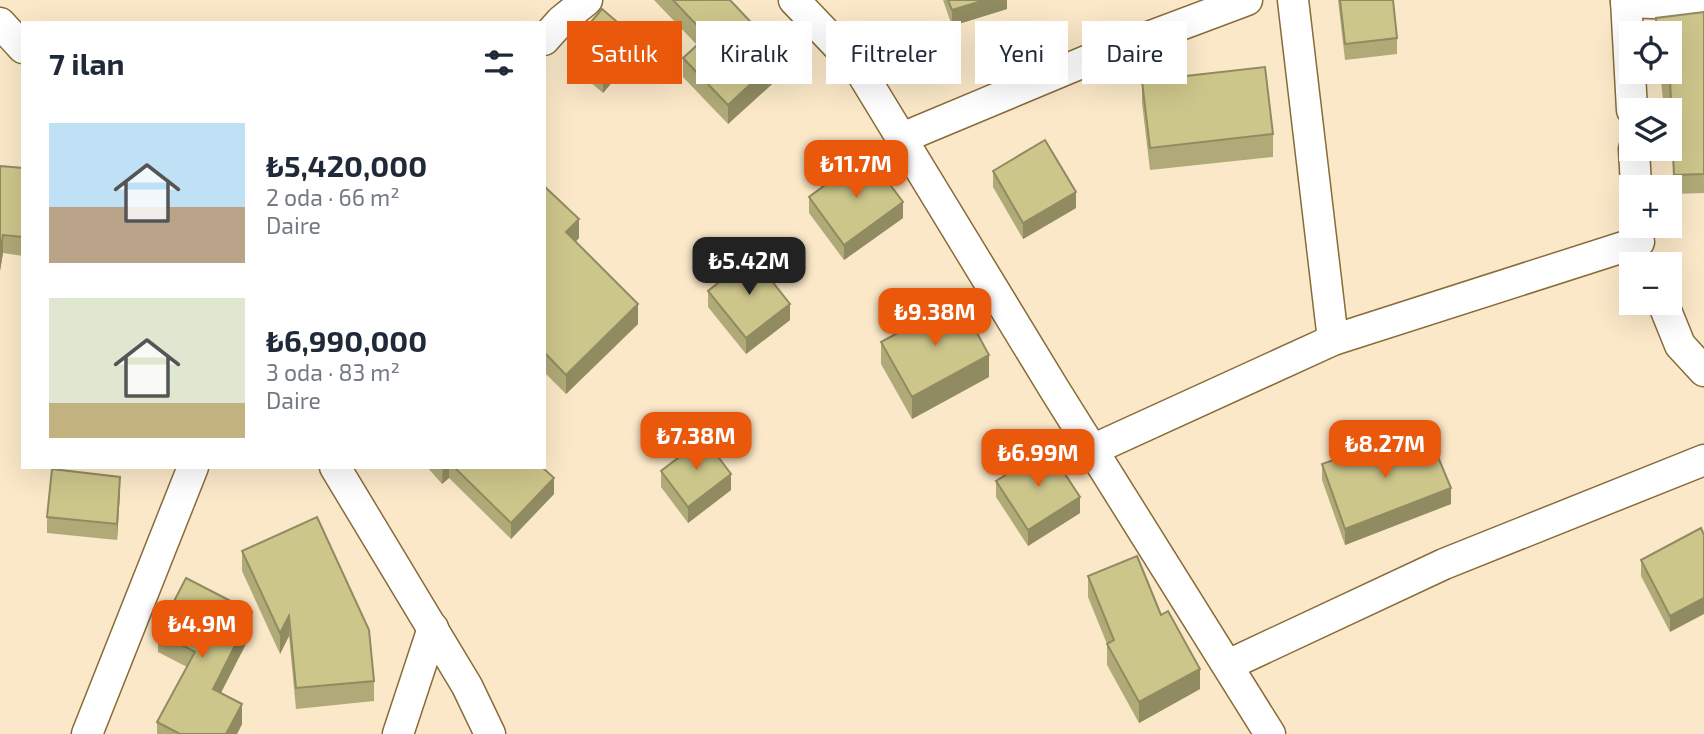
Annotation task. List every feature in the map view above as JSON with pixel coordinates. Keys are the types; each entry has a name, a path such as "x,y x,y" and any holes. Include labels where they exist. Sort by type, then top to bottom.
{"street":[{"path":"546,38 561,21 587,0"},
{"path":"794,0 858,67 1092,450 1270,734"},
{"path":"902,138 1103,54 1247,0"},
{"path":"1293,0 1333,340"},
{"path":"1631,98 1626,1 1704,5"},
{"path":"0,23 21,46"},
{"path":"1092,450 1333,340 1642,244"},
{"path":"1668,315 1680,345 1704,371"},
{"path":"1228,664 1444,564 1704,460"},
{"path":"87,734 192,469"},
{"path":"336,469 467,686 490,734"},
{"path":"398,734 433,628"}],"building":[{"path":"673,0 730,0 750,21 696,21 696,24"},
{"path":"948,0 985,0 952,10"},
{"path":"1340,0 1393,0 1397,38 1345,44"},
{"path":"602,9 616,21 592,21"},
{"path":"1704,12 1704,174 1674,175 1673,161 1682,161 1682,98 1671,98 1670,84 1682,84 1682,21 1656,21 1656,18"},
{"path":"696,46 696,72 683,58"},
{"path":"1265,67 1273,134 1150,148 1142,84 1187,84 1187,76"},
{"path":"708,84 751,84 728,105"},
{"path":"1045,140 1076,192 1023,223 993,171"},
{"path":"867,154 903,202 844,245 809,197"},
{"path":"0,166 21,168 21,237 3,235 0,253"},
{"path":"546,188 579,219 566,232 638,304 566,375 546,354"},
{"path":"752,256 790,304 746,338 708,291"},
{"path":"959,300 989,355 912,397 881,342"},
{"path":"1428,433 1451,488 1345,529 1322,464 1370,447 1373,455"},
{"path":"704,438 731,474 688,507 661,471"},
{"path":"1048,448 1080,497 1028,530 996,481"},
{"path":"52,469 120,477 117,524 47,517"},
{"path":"456,469 544,469 554,478 511,523"},
{"path":"317,517 369,630 374,681 296,688 289,616 280,633 242,551"},
{"path":"1701,528 1704,535 1704,598 1670,616 1641,560"},
{"path":"1137,556 1161,615 1168,611 1200,669 1139,702 1107,644 1114,640 1088,576"},
{"path":"186,578 252,612 213,689 242,704 226,734 180,734 157,722 195,652 158,632"}]}
